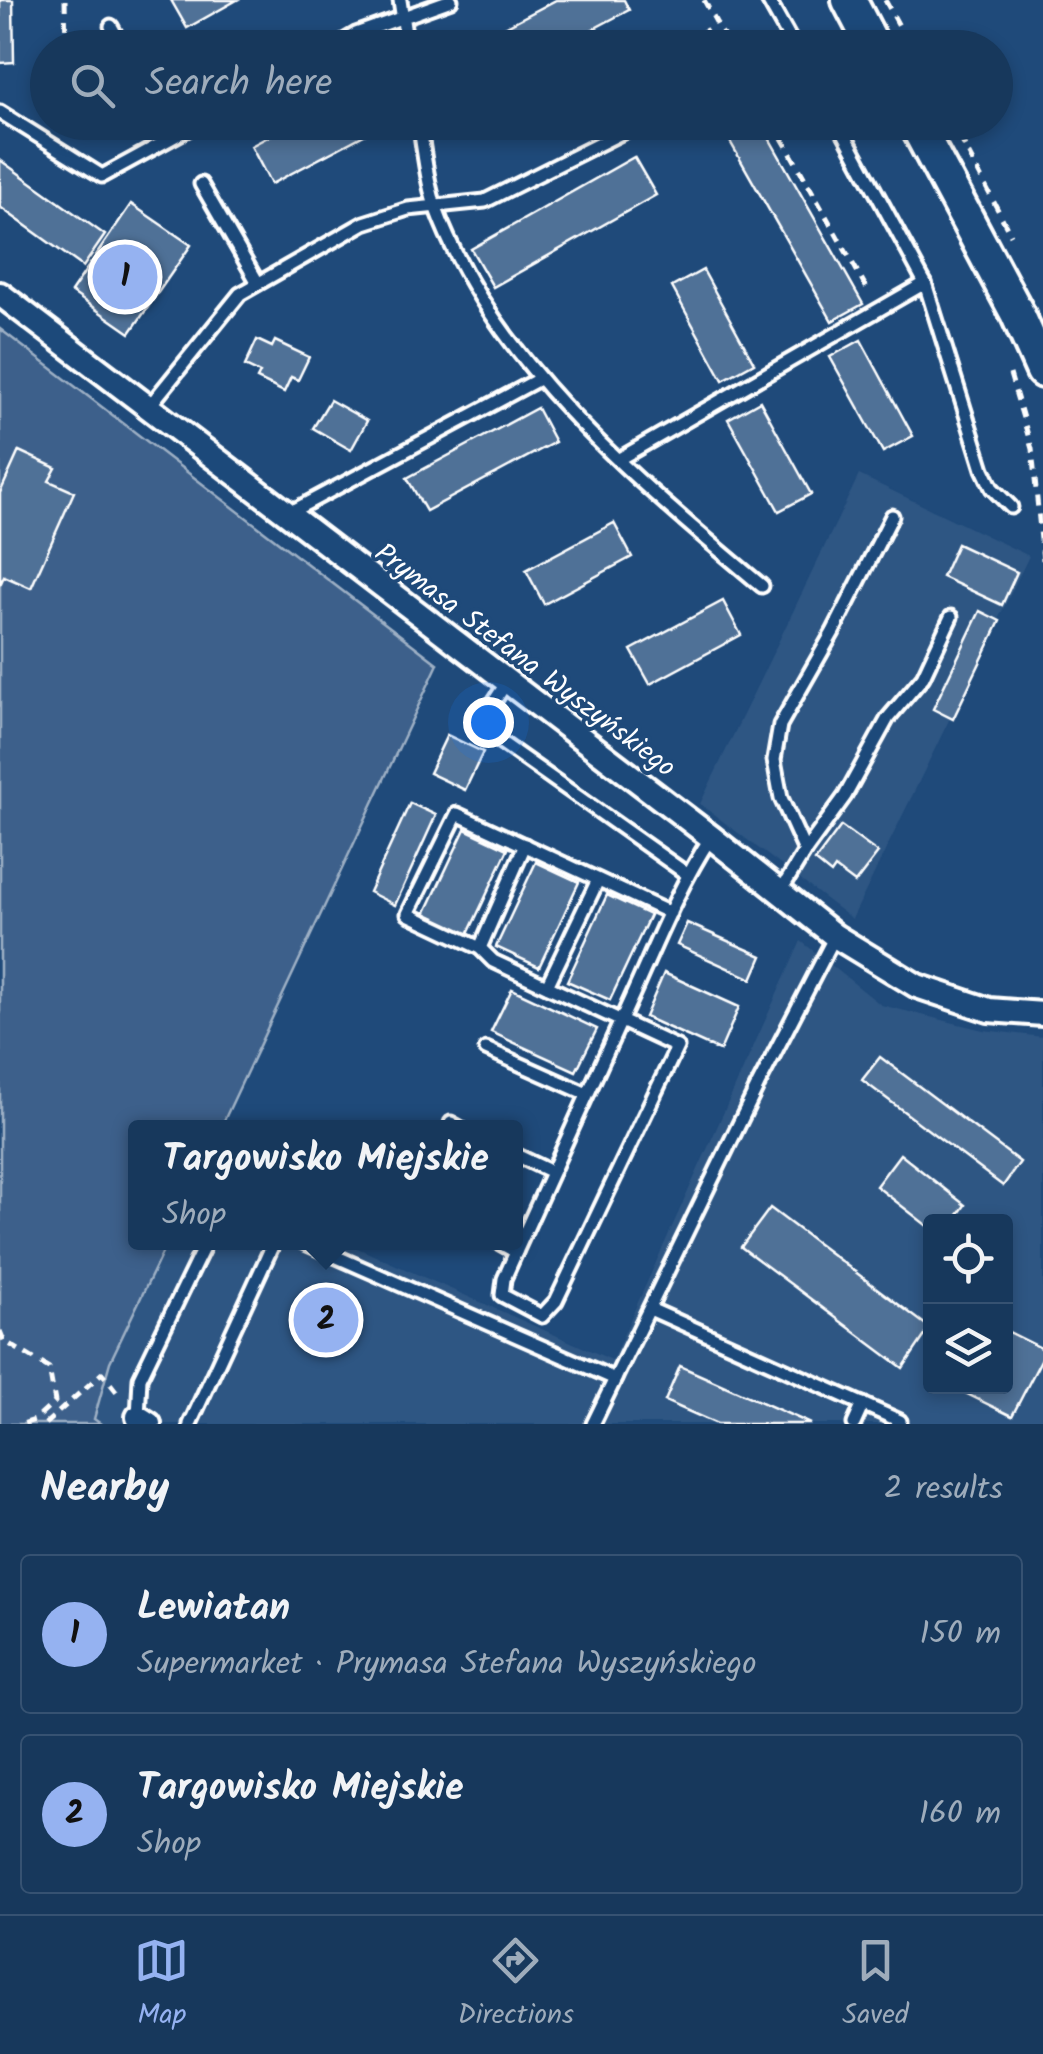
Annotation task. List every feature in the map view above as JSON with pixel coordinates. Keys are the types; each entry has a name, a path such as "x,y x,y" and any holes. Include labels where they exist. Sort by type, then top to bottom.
{"street":[{"path":"849,0 865,30"},
{"path":"925,140 1017,313 1043,371"},
{"name":"Prymasa Stefana Wyszyńskiego","path":"0,294 835,936 916,986 989,1010 1043,1014"}],"lane":[{"path":"400,0 405,30"},
{"path":"366,30 451,0"},
{"path":"768,0 786,30"},
{"path":"111,26 113,30"},
{"path":"0,112 30,131"},
{"path":"45,140 102,176 168,140"},
{"path":"422,140 435,206 463,270 539,379 619,459 762,586"},
{"path":"148,409 240,294 258,283 364,223 408,208 485,200 607,140"},
{"path":"848,140 925,283 983,469 992,488 1011,507"},
{"path":"201,184 258,283"},
{"path":"619,459 925,283"},
{"path":"287,514 539,379"},
{"path":"805,850 781,798 774,760 780,725 834,632 892,516"},
{"path":"780,892 805,850 846,796 888,718 922,677 951,617"},
{"path":"507,682 478,726 687,874"},
{"path":"512,1250 516,1252 504,1279 502,1296 542,1316 556,1301 676,1047 494,961 480,948 408,914 457,814 670,913"},
{"path":"523,1236 687,874 711,837"},
{"path":"480,948 525,845"},
{"path":"548,986 598,880"},
{"path":"592,1424 835,936"},
{"path":"486,1049 588,1094"},
{"path":"523,1158 552,1172"},
{"path":"143,1421 140,1378 202,1250"},
{"path":"190,1424 270,1250"},
{"path":"321,1250 615,1379"},
{"path":"650,1309 900,1421"},
{"path":"854,1424 864,1404"}],"path":[{"path":"65,0 66,30"},
{"path":"704,0 720,30"},
{"path":"885,0 901,30"},
{"path":"783,140 879,310"},
{"path":"1006,364 1025,415 1032,449 1043,560"},
{"path":"0,1332 4,1340 49,1368 55,1402 35,1420 22,1424"},
{"path":"44,1424 102,1374 143,1421"}],"shaded area":[{"path":"0,329 438,664 224,1120 128,1120 128,1250 164,1250 110,1362 94,1419 101,1424 0,1424"},
{"path":"859,475 1029,556 852,919 700,804"},
{"path":"801,941 881,1005 983,1030 1043,1037 1043,1424 101,1424 93,1419 110,1362 164,1250 362,1250 612,1360"}],"building":[{"path":"0,0 13,0 14,62 0,63"},
{"path":"171,0 237,0 187,28"},
{"path":"556,0 624,0 629,10 591,30 499,30"},
{"path":"262,140 354,140 271,184 251,146"},
{"path":"729,140 770,140 863,304 832,321"},
{"path":"634,157 656,195 493,287 471,249"},
{"path":"0,160 105,235 83,267 0,207"},
{"path":"131,204 191,245 130,333 71,292"},
{"path":"703,270 754,363 723,380 672,287"},
{"path":"257,340 272,347 275,341 309,357 298,380 291,377 284,392 257,379 260,373 245,366"},
{"path":"861,340 913,436 883,452 830,357"},
{"path":"330,400 367,421 351,450 313,428"},
{"path":"760,401 811,494 779,511 728,419"},
{"path":"537,408 555,442 426,511 407,478"},
{"path":"19,451 56,468 49,481 74,492 31,588 4,576 0,585 0,493"},
{"path":"614,523 632,557 544,604 526,570"},
{"path":"957,544 1017,572 1002,605 942,577"},
{"path":"723,601 741,635 650,684 631,650"},
{"path":"980,611 1000,621 953,719 933,709"},
{"path":"447,735 483,752 465,790 429,773"},
{"path":"410,803 436,815 395,905 369,892"},
{"path":"841,826 878,853 855,883 835,868 831,874 815,861"},
{"path":"465,829 508,849 468,934 425,914"},
{"path":"536,862 579,882 539,967 496,947"},
{"path":"607,895 650,915 610,1000 567,981"},
{"path":"687,923 762,956 752,979 677,945"},
{"path":"664,973 739,1007 720,1051 645,1017"},
{"path":"512,989 597,1029 576,1071 491,1032"},
{"path":"880,1057 1020,1162 1003,1186 862,1080"},
{"path":"900,1154 965,1205 959,1214 923,1214 923,1223 876,1186"},
{"path":"770,1208 923,1323 923,1338 903,1368 741,1247"},
{"path":"1013,1334 1043,1349 1043,1356 1012,1416 967,1394 1013,1394"},
{"path":"680,1366 811,1424 717,1424 665,1401"}],"place":[{"name":"Lewiatan","path":"125,277"},
{"name":"Targowisko Miejskie","path":"326,1320"}]}
